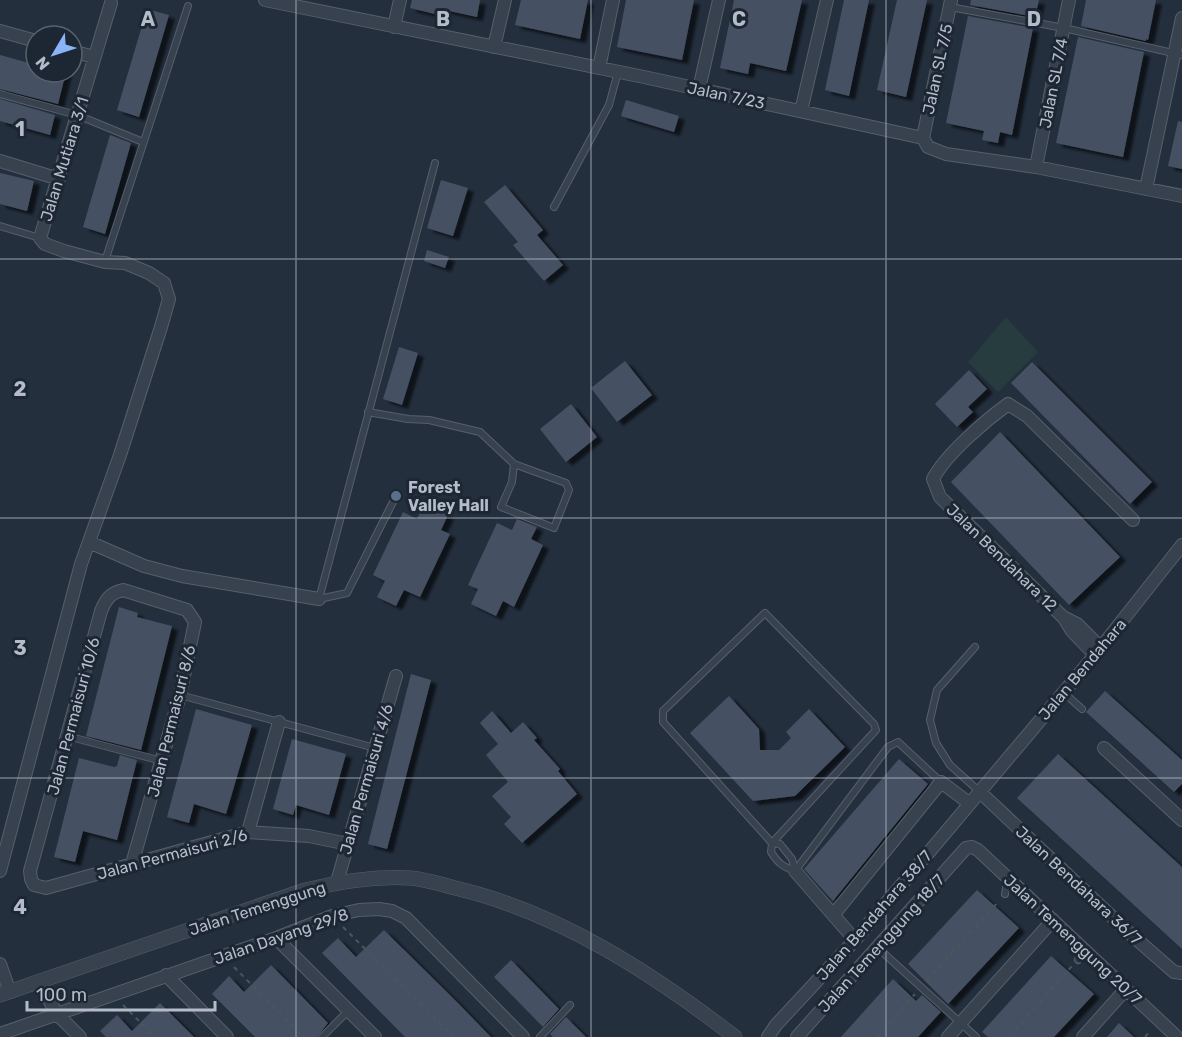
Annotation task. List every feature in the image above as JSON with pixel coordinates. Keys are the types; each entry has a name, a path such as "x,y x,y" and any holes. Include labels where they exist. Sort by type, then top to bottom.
{"street":[{"name":"Jalan 7/23","path":"266,0 291,2 394,27 599,68 923,138 928,147 946,154 1036,167 1182,196"},
{"path":"394,27 400,0"},
{"path":"494,47 505,0"},
{"path":"599,68 613,0"},
{"path":"699,89 718,0"},
{"path":"801,111 827,0"},
{"name":"Jalan SL 7/4","path":"1036,167 1069,0"},
{"name":"Jalan Mutiara 3/1","path":"43,241 77,115 111,3"},
{"name":"Jalan SL 7/5","path":"923,138 951,3"},
{"path":"1146,189 1178,54 1182,18"},
{"path":"0,31 24,38"},
{"path":"84,54 94,57"},
{"path":"0,161 59,179"},
{"path":"0,872 89,542 120,455 166,312 168,299 164,283 125,263 105,262 43,241"},
{"name":"Jalan Bendahara 12","path":"1098,651 1077,624 1064,618 940,497 933,479 939,469 991,416 1008,404 1027,416 1133,520"},
{"path":"89,542 144,566 182,576 319,599"},
{"name":"Jalan Bendahara","path":"980,792 1098,651 1182,545"},
{"name":"Jalan Permaisuri 10/6","path":"34,885 30,871 101,612 107,598 114,592 123,590 156,600"},
{"name":"Jalan Permaisuri 8/6","path":"132,864 180,694 195,622 187,610 156,600"},
{"name":"Jalan Permaisuri 4/6","path":"337,882 396,676"},
{"path":"248,832 279,722"},
{"path":"1104,748 1182,820"},
{"path":"834,914 941,782 969,803"},
{"name":"Jalan Bendahara 38/7","path":"768,1037 776,1025 855,940 980,792"},
{"name":"Jalan Bendahara 36/7","path":"980,792 1126,930 1174,972 1182,973"},
{"name":"Jalan Permaisuri 2/6","path":"34,885 46,888 248,832 309,836 348,844"},
{"name":"Jalan Temenggung 20/7","path":"966,848 972,847 978,850 1053,920 1081,954 1126,989 1156,1024 1177,1037"},
{"name":"Jalan Temenggung 18/7","path":"797,1037 966,848"},
{"path":"795,871 855,940"},
{"name":"Jalan Temenggung","path":"5,994 302,891 337,882 371,878 412,878 481,894 542,917 608,951 665,987 735,1037"},
{"name":"Jalan Dayang 29/8","path":"0,1034 276,938 332,916 359,910 379,909 392,911 406,918 523,1037"},
{"path":"948,1037 1053,920"},
{"path":"276,938 375,1037"},
{"path":"0,964 5,994"},
{"path":"166,975 227,1037"},
{"path":"39,982 57,1014 80,1037"},
{"path":"1083,1037 1126,989"}],"lane":[{"path":"951,3 1178,54"},
{"path":"105,262 188,6"},
{"path":"554,207 609,105 618,72"},
{"path":"0,94 77,115 143,142"},
{"path":"397,495 347,593 319,599 435,163"},
{"path":"0,226 43,241"},
{"path":"368,412 429,420 480,432 514,464 566,483 569,490 554,528 501,507 512,483 514,464"},
{"path":"795,871 782,867 771,852 772,843 876,730 874,724 765,613 663,711 663,722 772,843 780,844 792,860 795,871"},
{"path":"975,647 937,690 930,720 936,743 950,765 980,792"},
{"path":"1064,692 1082,709"},
{"path":"180,694 375,748"},
{"path":"67,736 162,761"},
{"path":"795,871 888,747 898,742 941,782"},
{"path":"1005,894 1008,877"},
{"path":"878,948 976,1037"},
{"path":"540,1037 570,1005"},
{"path":"322,1037 349,1010"}],"path":[{"path":"877,1037 1005,894"},
{"path":"332,916 454,1037"},
{"path":"1009,1037 1081,954"},
{"path":"223,956 303,1037"},
{"path":"111,994 154,1037"},
{"path":"1145,1037 1156,1024"}],"green space":[{"path":"1006,317 1038,352 998,392 968,362"}],"building":[{"path":"412,0 480,0 477,17 440,9 439,15 410,8"},
{"path":"521,0 588,0 580,39 515,25"},
{"path":"626,0 694,0 682,60 617,47"},
{"path":"734,0 802,0 786,71 750,63 748,74 720,68"},
{"path":"844,0 869,0 849,96 825,90"},
{"path":"897,0 927,0 906,97 877,90"},
{"path":"971,0 1039,0 1035,17 970,5"},
{"path":"1086,0 1156,0 1148,40 1081,26"},
{"path":"147,9 169,15 139,117 117,110"},
{"path":"968,16 1033,28 1012,135 1000,132 998,143 982,140 984,131 946,123"},
{"path":"1078,37 1144,52 1123,157 1056,143"},
{"path":"0,55 24,62 24,84 63,84 58,104 0,89"},
{"path":"0,99 55,115 50,135 0,121"},
{"path":"626,100 679,116 674,132 621,116"},
{"path":"1178,121 1182,122 1182,169 1168,166"},
{"path":"110,135 131,143 105,234 83,227"},
{"path":"0,173 34,181 27,211 0,204"},
{"path":"441,180 468,188 453,236 427,228"},
{"path":"505,185 543,230 537,235 563,265 544,281 513,245 518,242 484,202"},
{"path":"427,250 449,257 445,268 424,261"},
{"path":"399,347 418,353 402,405 383,399"},
{"path":"625,361 652,395 617,422 591,388"},
{"path":"1032,362 1152,482 1130,504 1011,383"},
{"path":"969,370 987,389 968,407 973,412 957,427 935,404"},
{"path":"571,404 597,437 566,462 540,429"},
{"path":"1000,432 1120,557 1069,605 951,482"},
{"path":"424,504 448,515 441,530 450,534 420,597 404,590 396,606 377,597 385,581 373,575 403,512 417,519"},
{"path":"517,519 537,527 531,539 543,545 514,607 503,601 496,616 471,604 478,589 468,585 497,523 512,530"},
{"path":"119,607 138,613 137,617 172,626 141,750 86,736"},
{"path":"411,674 431,680 387,849 368,844"},
{"path":"1105,691 1182,760 1182,784 1174,792 1086,712"},
{"path":"729,696 759,729 760,750 779,750 791,738 786,732 809,709 845,747 795,796 753,801 690,733"},
{"path":"196,709 252,725 226,814 194,804 189,823 167,817"},
{"path":"492,711 511,733 523,722 537,738 534,740 560,769 558,771 577,794 522,843 504,824 511,817 492,796 508,782 486,755 498,744 480,723"},
{"path":"292,739 346,754 329,815 296,805 293,815 273,809"},
{"path":"1058,754 1182,867 1182,949 1017,798"},
{"path":"120,755 137,760 117,840 83,831 75,862 54,857 79,758 114,767 117,766"},
{"path":"899,759 928,784 833,901 804,869"},
{"path":"977,890 1019,928 948,1004 908,964"},
{"path":"384,930 491,1037 405,1037 322,953 338,938 356,957"},
{"path":"1051,956 1094,994 1054,1037 988,1037 982,1032"},
{"path":"511,960 559,1009 543,1027 494,977"},
{"path":"271,965 328,1023 317,1037 255,1037 212,994 229,976 244,992"},
{"path":"893,979 916,1001 922,995 941,1012 918,1037 841,1037"},
{"path":"160,1003 194,1037 106,1037 100,1031 117,1015 132,1031"},
{"path":"566,1017 586,1037 553,1037 550,1034"},
{"path":"1119,1023 1134,1037 1107,1037"}],"place":[{"name":"Forest Valley Hall","path":"396,496"}]}
